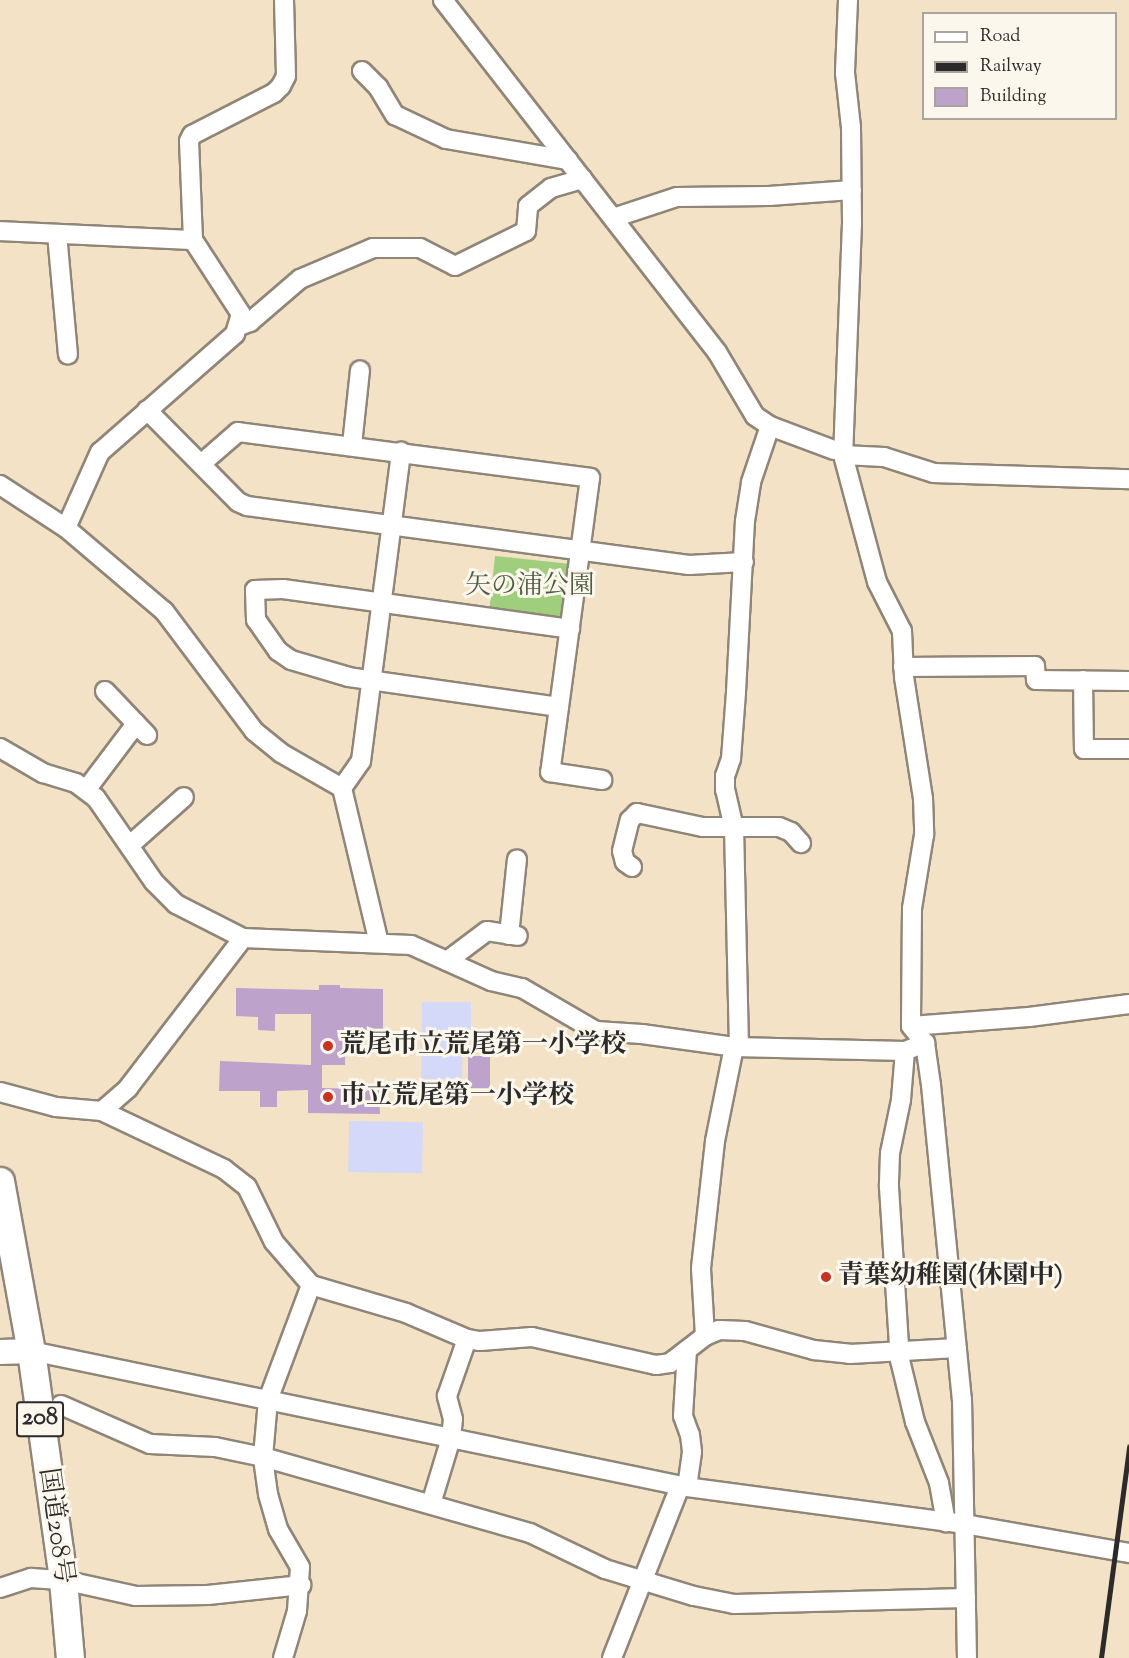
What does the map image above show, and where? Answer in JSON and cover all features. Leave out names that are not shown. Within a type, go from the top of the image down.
[{"type":"highway","name":"国道208号","points":[[0,1181],[31,1351],[63,1580],[70,1658]]},
{"type":"main road","points":[[0,1352],[31,1351]]},
{"type":"street","points":[[66,528],[100,452],[235,334],[239,326],[241,314],[193,240],[189,141],[192,135],[274,93],[281,86],[286,76],[284,0]]},
{"type":"street","points":[[442,0],[717,352],[756,416],[770,426],[839,452],[884,457],[934,473],[1129,479]]},
{"type":"street","points":[[848,0],[845,73],[851,127],[852,190],[839,452],[874,573],[902,631],[903,667],[919,758],[924,825],[912,908],[911,1026],[926,1043],[957,1348],[965,1466],[955,1523]]},
{"type":"street","points":[[362,71],[378,87],[395,115],[446,139],[568,160]]},
{"type":"street","points":[[239,326],[250,322],[300,279],[373,248],[420,248],[455,266],[525,231],[528,206],[551,188],[583,179]]},
{"type":"street","points":[[614,218],[677,197],[769,196],[852,190]]},
{"type":"street","points":[[0,231],[193,240]]},
{"type":"street","points":[[57,234],[68,354]]},
{"type":"street","points":[[352,446],[360,370]]},
{"type":"street","points":[[147,410],[238,502],[247,506],[688,565],[744,562]]},
{"type":"street","points":[[705,1336],[701,1268],[715,1141],[737,1047],[734,828],[725,790],[725,776],[731,759],[745,522],[751,482],[770,426]]},
{"type":"street","points":[[201,464],[238,432],[590,478],[550,772],[602,780]]},
{"type":"street","points":[[342,788],[361,761],[401,452]]},
{"type":"street","points":[[0,485],[66,528],[164,611],[254,730],[281,753],[342,788],[379,943]]},
{"type":"street","points":[[559,707],[349,677],[291,660],[278,651],[256,620],[255,590],[283,589],[570,629]]},
{"type":"street","points":[[903,667],[1035,666],[1036,680],[1129,681]]},
{"type":"street","points":[[1083,680],[1084,749],[1129,749]]},
{"type":"street","points":[[86,790],[142,730],[105,691]]},
{"type":"street","points":[[0,748],[43,773],[76,783],[86,790],[96,798],[130,844],[154,882],[176,904],[243,938],[411,945],[491,981],[522,988],[596,1031],[642,1034],[737,1047],[904,1051],[926,1043]]},
{"type":"street","points":[[130,844],[184,797]]},
{"type":"street","points":[[632,867],[625,862],[622,851],[630,820],[637,813],[704,827],[779,827],[791,832],[801,843]]},
{"type":"street","points":[[447,961],[487,931],[514,936],[517,859]]},
{"type":"street","points":[[102,1111],[128,1088],[243,938]]},
{"type":"street","points":[[911,1026],[1029,1017],[1129,1004]]},
{"type":"street","points":[[904,1051],[901,1100],[890,1153],[889,1187],[899,1352],[912,1411],[955,1523],[966,1598],[967,1658]]},
{"type":"street","points":[[0,1092],[56,1107],[102,1111],[224,1169],[247,1187],[274,1242],[312,1285],[406,1313],[467,1339],[480,1341],[532,1337],[656,1365],[670,1362],[705,1336],[719,1330],[745,1331],[814,1350],[850,1354],[957,1348]]},
{"type":"street","points":[[283,1658],[297,1611],[301,1585],[300,1567],[278,1529],[268,1494],[263,1457],[268,1400],[312,1285]]},
{"type":"street","points":[[431,1504],[451,1438],[453,1419],[447,1396],[467,1339]]},
{"type":"street","points":[[612,1658],[683,1487],[692,1452],[690,1435],[683,1416],[687,1350]]},
{"type":"street","points":[[31,1351],[683,1487],[955,1523],[1129,1553]]},
{"type":"street","points":[[61,1405],[150,1444],[215,1447],[263,1457],[530,1533],[605,1569],[734,1604],[966,1598]]},
{"type":"street","points":[[0,1588],[31,1578],[63,1580],[135,1596],[208,1595],[301,1585]]},
{"type":"shaded area","points":[[422,1002],[471,1002],[471,1038],[463,1039],[462,1079],[421,1079]]},
{"type":"shaded area","points":[[349,1121],[423,1122],[422,1173],[348,1172]]},
{"type":"green space","name":"矢の浦公園","points":[[495,556],[571,564],[565,618],[489,610]]},
{"type":"building","name":"荒尾市立荒尾第一小学校","points":[[319,985],[383,989],[383,1032],[345,1032],[345,1065],[322,1065],[322,1088],[379,1089],[380,1114],[308,1113],[308,1090],[277,1091],[277,1107],[260,1107],[260,1091],[219,1091],[220,1061],[311,1065],[311,1014],[275,1014],[275,1031],[258,1030],[258,1017],[236,1016],[236,988],[319,990]]},
{"type":"building","points":[[468,1056],[490,1056],[490,1088],[468,1088]]},
{"type":"railway","points":[[1101,1658],[1129,1447]]},
{"type":"place","name":"荒尾市立荒尾第一小学校","points":[[328,1046]]},
{"type":"place","name":"市立荒尾第一小学校","points":[[328,1097]]},
{"type":"place","name":"青葉幼稚園(休園中)","points":[[826,1277]]}]
